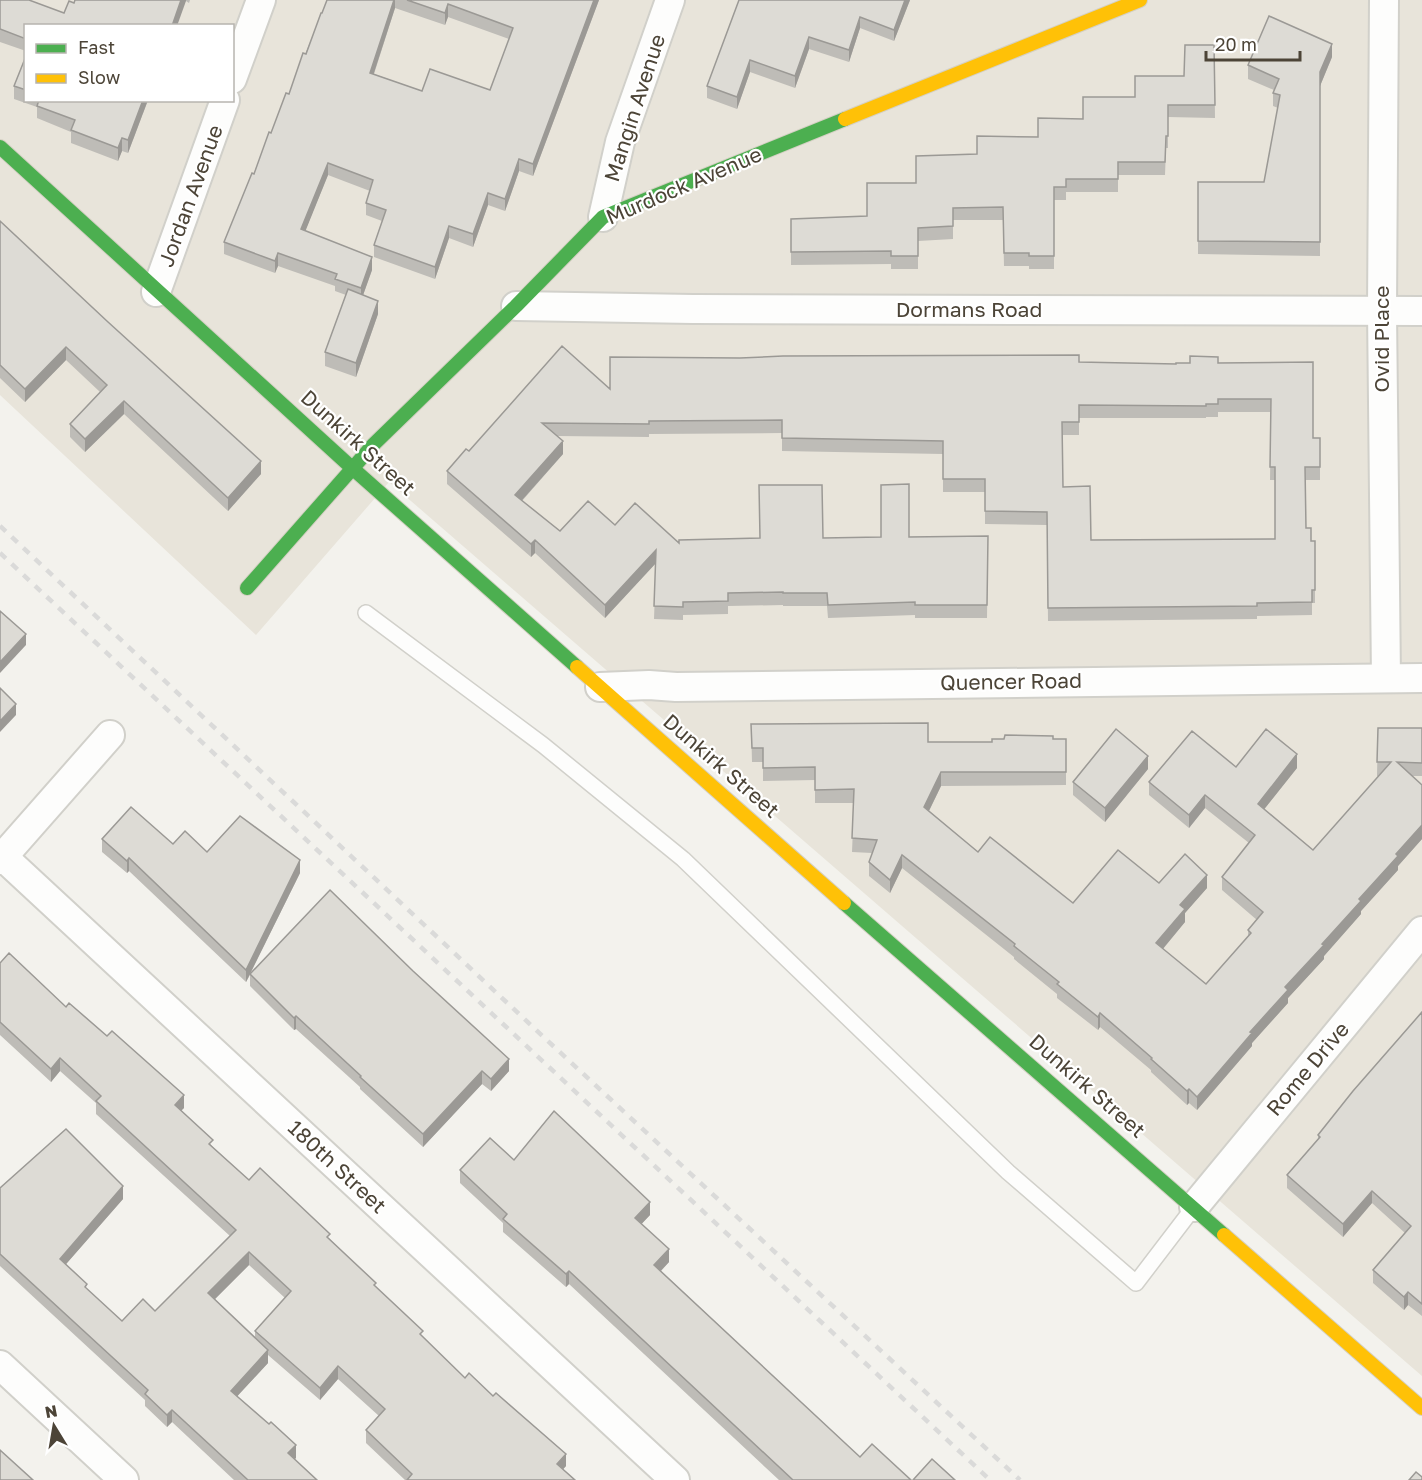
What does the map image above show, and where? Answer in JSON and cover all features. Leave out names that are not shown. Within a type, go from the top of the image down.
[{"type":"main road","name":"Murdock Avenue","points":[[247,588],[374,444],[516,306],[603,217],[1080,12],[1140,0]]},
{"type":"main road","name":"Dunkirk Street","points":[[0,147],[156,292],[600,687],[1422,1408]]},
{"type":"street","points":[[234,74],[261,0]]},
{"type":"street","name":"Mangin Avenue","points":[[603,217],[620,142],[670,0]]},
{"type":"street","name":"Ovid Place","points":[[1384,0],[1382,311],[1386,678]]},
{"type":"street","name":"Jordan Avenue","points":[[156,292],[224,102]]},
{"type":"street","name":"Dormans Road","points":[[516,306],[705,309],[1422,311]]},
{"type":"street","name":"Quencer Road","points":[[600,687],[1422,678]]},
{"type":"street","points":[[1,857],[110,735]]},
{"type":"street","name":"180th Street","points":[[1,857],[675,1480]]},
{"type":"street","name":"Rome Drive","points":[[1194,1207],[1422,931]]},
{"type":"street","points":[[0,1365],[124,1480]]},
{"type":"lane","points":[[366,613],[543,745],[684,859],[1008,1172],[1136,1283],[1194,1207]]},
{"type":"shaded area","points":[[0,0],[1422,0],[1422,1376],[389,482],[256,635],[0,395]]},
{"type":"building","points":[[0,0],[29,0],[64,13],[69,1],[74,3],[75,0],[181,0],[173,24],[24,24],[24,38],[0,29]]},
{"type":"building","points":[[327,0],[394,0],[370,73],[422,91],[430,69],[490,90],[513,28],[448,4],[445,13],[407,0],[594,0],[533,164],[519,159],[505,199],[488,193],[473,234],[449,226],[435,267],[374,245],[386,210],[366,203],[373,180],[328,163],[301,229],[372,257],[361,288],[335,279],[337,274],[278,253],[275,261],[224,242],[286,93],[289,94],[303,53],[306,54]]},
{"type":"building","points":[[739,0],[905,0],[894,30],[860,17],[849,50],[809,37],[795,76],[750,60],[737,97],[707,86]]},
{"type":"building","points":[[1269,16],[1332,44],[1320,72],[1320,242],[1198,241],[1198,182],[1264,182],[1280,95],[1273,93],[1279,79],[1248,65]]},
{"type":"building","points":[[1185,45],[1214,45],[1215,105],[1168,105],[1165,162],[1118,162],[1118,179],[1066,179],[1066,187],[1054,187],[1054,256],[1004,253],[1003,207],[953,208],[953,226],[918,228],[918,256],[891,256],[891,251],[791,252],[791,219],[867,216],[867,183],[916,183],[916,156],[977,154],[977,136],[1038,137],[1038,118],[1083,119],[1083,97],[1135,97],[1135,76],[1184,76]]},
{"type":"building","points":[[24,61],[24,89],[14,86]]},
{"type":"building","points":[[38,102],[142,102],[128,140],[122,138],[118,148],[71,130],[75,120],[37,106]]},
{"type":"building","points":[[0,221],[261,461],[228,498],[124,401],[85,439],[70,424],[107,385],[66,347],[25,389],[0,365]]},
{"type":"building","points":[[348,289],[378,301],[356,363],[325,352]]},
{"type":"building","points":[[562,346],[610,389],[610,357],[1079,355],[1079,362],[1176,364],[1190,363],[1190,356],[1218,357],[1218,363],[1313,362],[1313,438],[1320,438],[1320,467],[1305,467],[1306,528],[1311,528],[1311,541],[1315,541],[1315,590],[1312,590],[1312,602],[1257,603],[1257,606],[1048,608],[1047,512],[985,511],[985,479],[943,479],[943,441],[782,438],[782,420],[649,421],[649,424],[542,423],[563,441],[515,495],[560,531],[588,501],[615,525],[635,503],[679,543],[679,540],[760,538],[759,485],[822,485],[823,538],[881,537],[881,485],[909,484],[909,537],[988,536],[987,605],[915,605],[915,602],[828,605],[827,593],[783,592],[728,593],[728,601],[683,602],[683,607],[654,606],[656,550],[605,605],[535,540],[531,544],[447,471],[466,449],[469,451]],"holes":[[[1218,399],[1271,399],[1270,467],[1275,467],[1275,539],[1091,540],[1090,486],[1063,487],[1062,422],[1079,422],[1079,405],[1206,406],[1206,404],[1218,404]]]},
{"type":"building","points":[[0,611],[26,634],[0,662]]},
{"type":"building","points":[[0,688],[16,704],[0,721]]},
{"type":"building","points":[[928,723],[928,742],[992,742],[992,739],[1004,739],[1005,735],[1053,736],[1053,739],[1066,739],[1066,772],[941,772],[924,807],[978,852],[990,837],[1073,903],[1118,850],[1159,883],[1185,854],[1207,875],[1180,905],[1185,909],[1156,943],[1206,984],[1251,933],[1248,930],[1263,912],[1222,877],[1255,835],[1205,795],[1189,815],[1149,782],[1192,731],[1236,767],[1266,729],[1297,754],[1258,804],[1313,850],[1391,762],[1377,762],[1378,728],[1422,728],[1422,763],[1397,762],[1422,785],[1422,825],[1396,854],[1398,856],[1359,899],[1361,901],[1322,944],[1324,945],[1285,987],[1288,990],[1197,1097],[1189,1089],[1187,1091],[1100,1013],[1098,1017],[1057,984],[1059,982],[1014,946],[1015,944],[902,855],[890,880],[869,862],[877,840],[852,838],[854,789],[815,790],[815,767],[763,768],[763,748],[752,748],[751,724]]},
{"type":"building","points":[[1116,729],[1148,756],[1105,808],[1073,782]]},
{"type":"building","points":[[131,807],[173,844],[185,831],[207,852],[240,816],[300,860],[246,970],[129,858],[127,861],[102,839]]},
{"type":"building","points":[[330,890],[413,971],[509,1059],[491,1079],[482,1071],[423,1134],[296,1016],[294,1018],[250,974]]},
{"type":"building","points":[[9,953],[66,1007],[69,1003],[107,1036],[112,1031],[184,1095],[175,1105],[213,1140],[209,1144],[249,1180],[260,1168],[330,1234],[327,1237],[423,1331],[420,1334],[465,1378],[469,1373],[493,1396],[496,1393],[566,1454],[557,1464],[575,1480],[407,1480],[412,1474],[366,1430],[385,1409],[338,1366],[320,1388],[255,1331],[291,1291],[249,1252],[208,1293],[268,1350],[231,1391],[296,1445],[288,1453],[317,1480],[248,1480],[172,1410],[167,1415],[145,1394],[148,1390],[0,1254],[0,1188],[66,1129],[123,1186],[60,1259],[87,1284],[85,1287],[122,1321],[143,1299],[155,1311],[236,1230],[96,1101],[101,1096],[60,1058],[51,1069],[0,1022],[0,963]]},
{"type":"building","points":[[1422,1012],[1422,1304],[1408,1292],[1404,1297],[1373,1270],[1411,1226],[1372,1191],[1343,1224],[1287,1175],[1320,1137],[1318,1135],[1353,1091]]},
{"type":"building","points":[[554,1111],[650,1202],[635,1218],[669,1249],[654,1265],[860,1457],[872,1444],[911,1480],[793,1480],[569,1271],[566,1274],[503,1219],[507,1214],[460,1170],[490,1138],[514,1160]]},
{"type":"building","points":[[0,1450],[33,1480],[0,1480]]},
{"type":"building","points":[[932,1459],[955,1480],[913,1480]]},
{"type":"building","points":[[1416,1472],[1422,1480],[1409,1480]]},
{"type":"railway","points":[[0,526],[535,1029],[1020,1480]]},
{"type":"railway","points":[[0,553],[990,1480]]},
{"type":"traffic: fast","points":[[247,588],[374,444],[516,306],[603,217],[845,119]]},
{"type":"traffic: fast","points":[[0,147],[351,467],[577,667]]},
{"type":"traffic: fast","points":[[844,903],[1224,1235]]},
{"type":"traffic: slow","points":[[845,119],[1140,0]]},
{"type":"traffic: slow","points":[[577,667],[844,903]]},
{"type":"traffic: slow","points":[[1224,1235],[1422,1408]]}]
